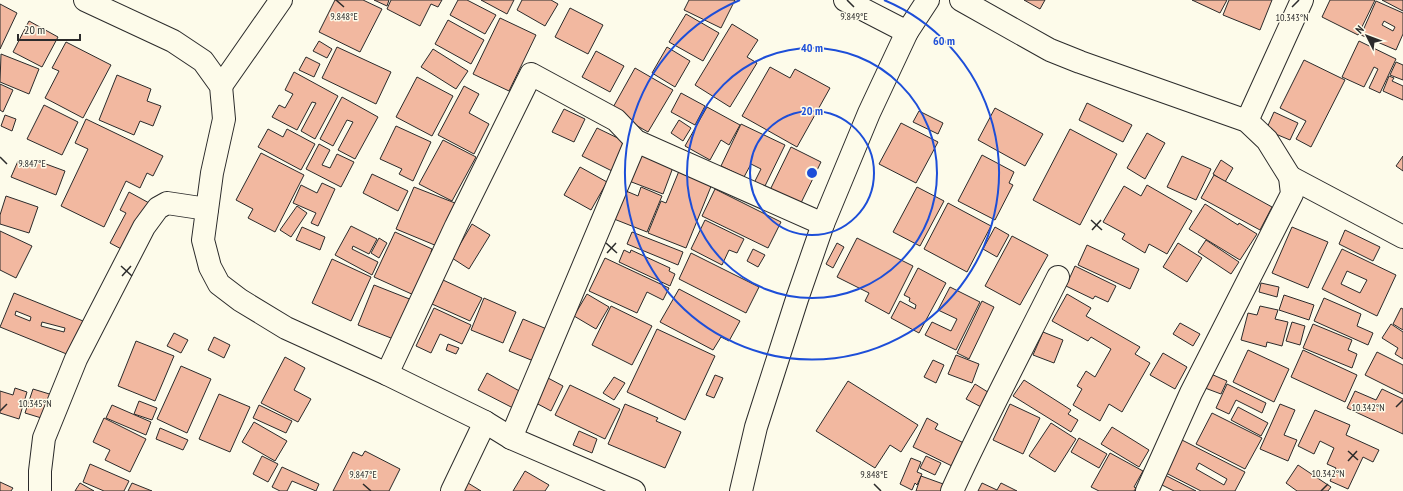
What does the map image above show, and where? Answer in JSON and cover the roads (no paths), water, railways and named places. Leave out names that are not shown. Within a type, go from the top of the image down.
[{"type":"street","points":[[85,0],[173,41],[203,61],[221,86],[224,119],[212,173],[202,240],[210,267],[219,284],[240,300],[286,328],[387,374],[485,422],[511,438],[634,491]]},
{"type":"street","points":[[221,86],[281,0]]},
{"type":"street","points":[[845,0],[907,32]]},
{"type":"street","points":[[741,491],[756,427],[823,224],[869,113],[907,32],[928,0]]},
{"type":"street","points":[[961,0],[1050,50],[1080,62],[1247,120],[1267,140],[1290,177],[1292,194],[1191,393],[1147,491]]},
{"type":"street","points":[[1247,120],[1302,0]]},
{"type":"street","points":[[387,374],[456,226],[531,74],[616,120],[636,140],[823,224]]},
{"type":"street","points":[[511,438],[636,140]]},
{"type":"street","points":[[1290,177],[1403,237]]},
{"type":"street","points":[[40,491],[40,471],[44,438],[76,359],[144,227],[158,208],[167,203],[207,210]]},
{"type":"street","points":[[952,491],[982,427],[995,404],[1058,277]]},
{"type":"street","points":[[452,491],[485,422]]}]
